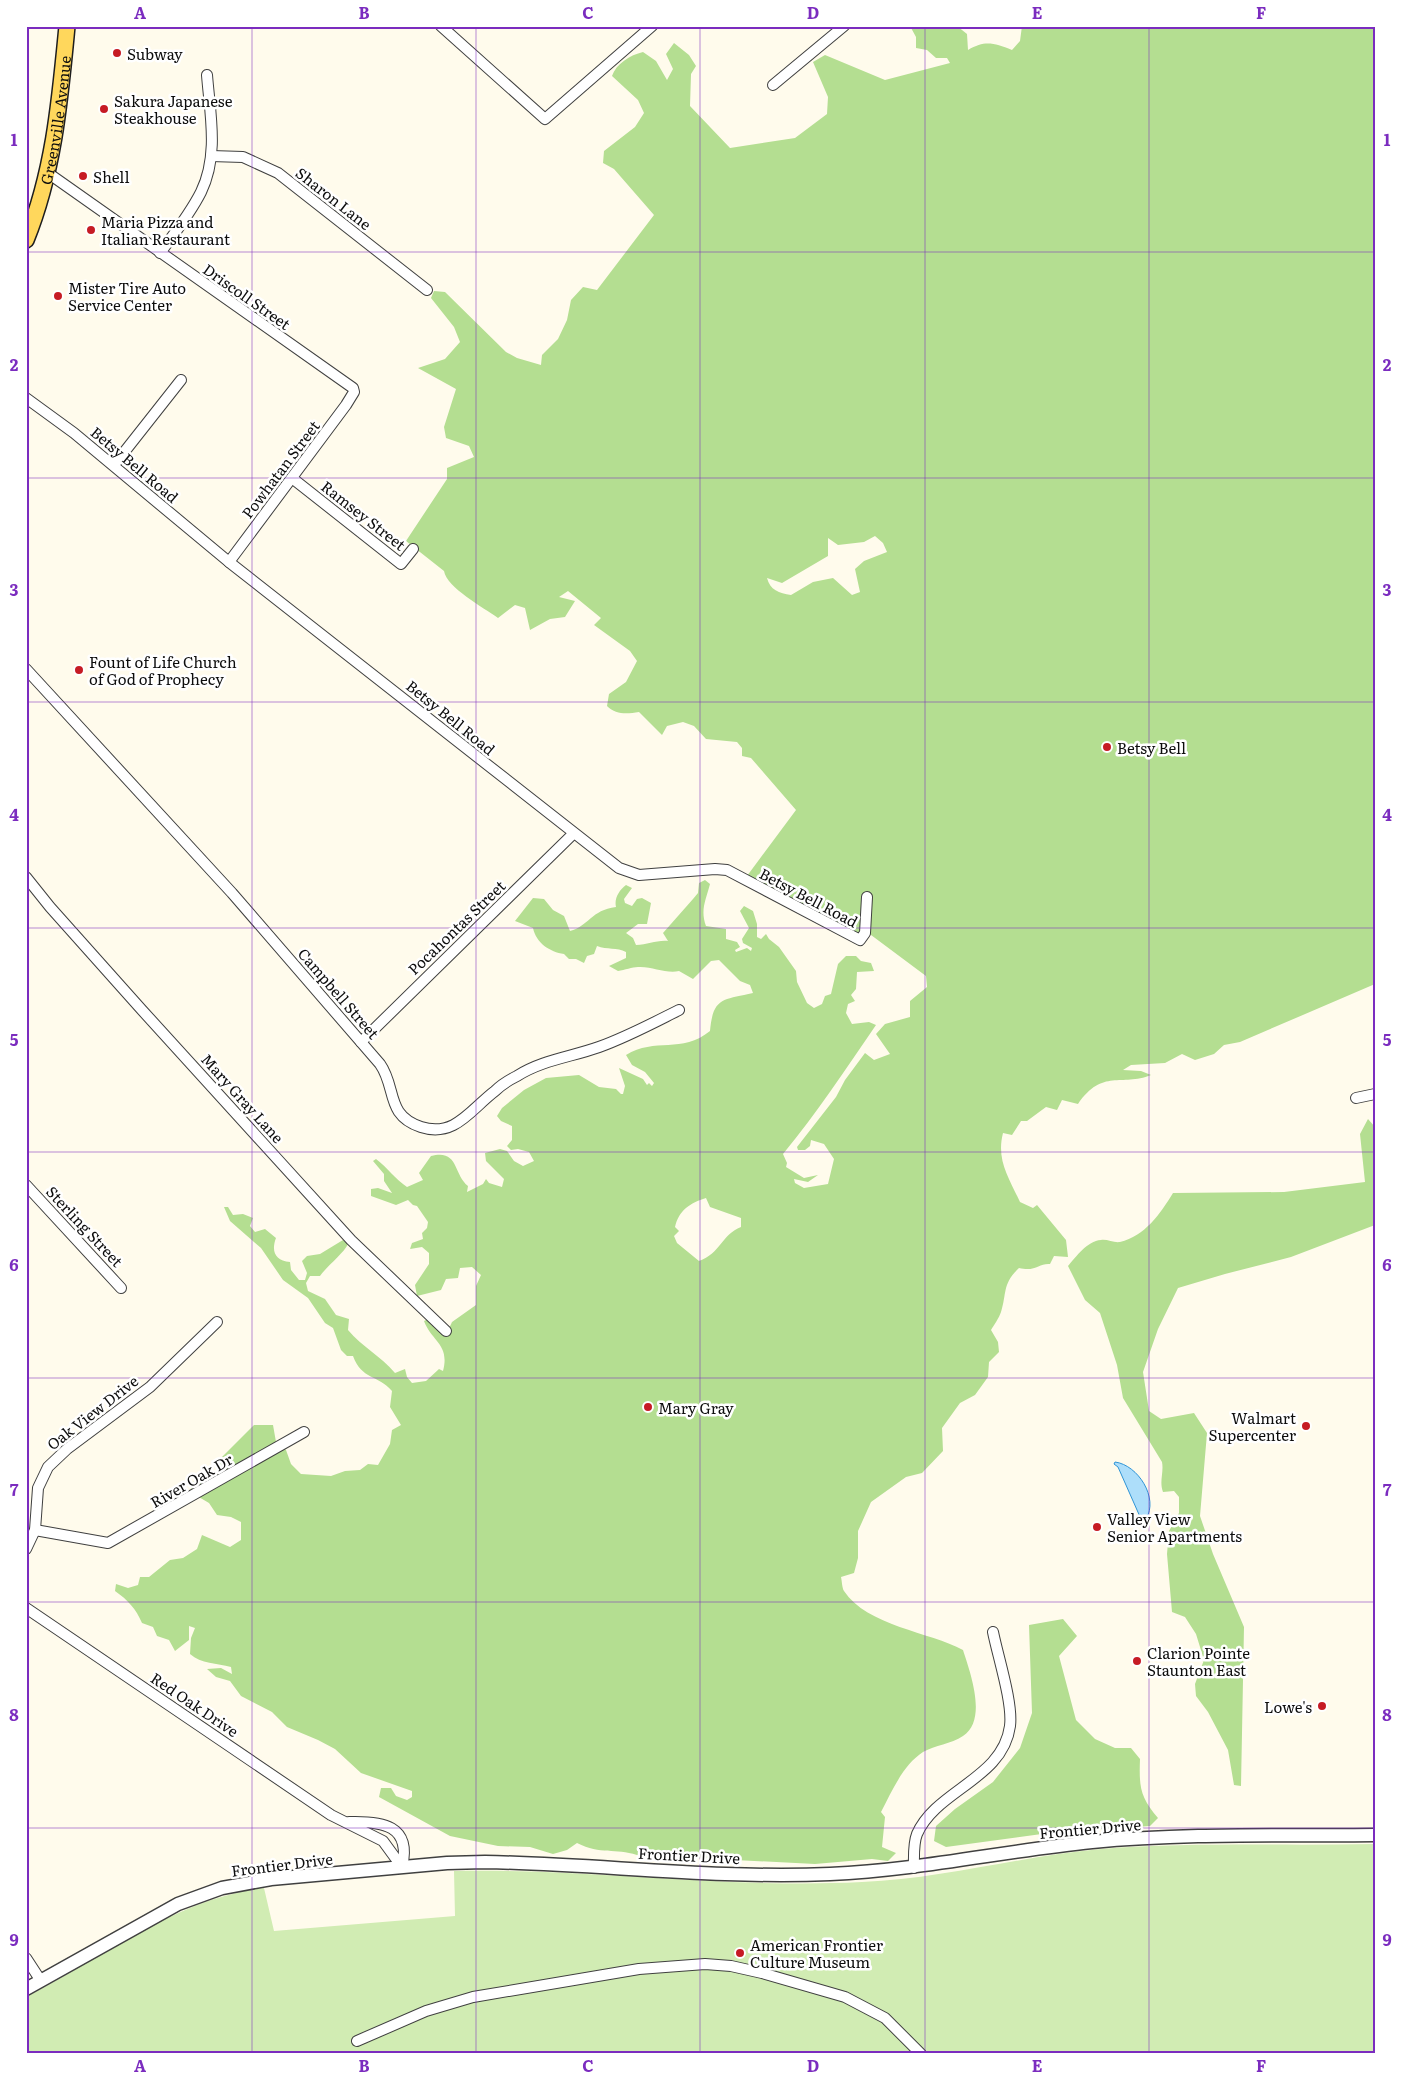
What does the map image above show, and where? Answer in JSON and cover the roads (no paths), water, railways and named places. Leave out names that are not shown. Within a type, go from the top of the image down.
[{"type":"main road","name":"Greenville Avenue","points":[[26,240],[48,173],[58,119],[67,26]]},
{"type":"street","points":[[441,26],[545,119],[652,26]]},
{"type":"street","points":[[773,85],[844,26]]},
{"type":"street","points":[[160,253],[198,197],[207,178],[211,156],[207,75]]},
{"type":"street","name":"Sharon Lane","points":[[211,156],[243,157],[278,173],[427,290]]},
{"type":"street","name":"Driscoll Street","points":[[48,173],[347,383],[354,392]]},
{"type":"street","points":[[114,465],[181,380]]},
{"type":"street","name":"Powhatan Street","points":[[229,562],[354,392]]},
{"type":"street","name":"Betsy Bell Road","points":[[26,398],[114,465],[229,562],[426,715],[573,834],[619,868],[639,875],[715,869],[727,870],[856,939],[861,939],[865,933],[867,897]]},
{"type":"street","name":"Ramsey Street","points":[[292,478],[401,564],[413,549]]},
{"type":"street","name":"Campbell Street","points":[[26,669],[232,893],[384,1069],[391,1099],[401,1116],[421,1127],[439,1130],[453,1127],[461,1122],[494,1091],[526,1071],[550,1061],[598,1047],[679,1010]]},
{"type":"street","name":"Pocahontas Street","points":[[360,1042],[573,834]]},
{"type":"street","name":"Mary Gray Lane","points":[[26,877],[50,908],[141,1010],[351,1240],[446,1332]]},
{"type":"street","points":[[1356,1098],[1375,1094]]},
{"type":"street","name":"Sterling Street","points":[[26,1185],[121,1288]]},
{"type":"street","name":"Oak View Drive","points":[[26,1549],[35,1530],[38,1488],[48,1467],[67,1449],[150,1387],[217,1322]]},
{"type":"street","name":"River Oak Dr","points":[[35,1530],[108,1543],[130,1533],[304,1432]]},
{"type":"street","name":"Red Oak Drive","points":[[26,1608],[331,1814],[349,1822],[386,1844],[402,1867]]},
{"type":"street","points":[[914,1868],[918,1833],[939,1806],[987,1768],[1000,1754],[1006,1739],[1010,1726],[1010,1709],[993,1632]]},
{"type":"street","name":"Red Oak Drive","points":[[349,1822],[374,1821],[396,1831],[401,1838],[406,1852],[402,1867]]},
{"type":"street","name":"Frontier Drive","points":[[26,1989],[133,1927],[178,1904],[205,1894],[262,1880],[447,1863],[527,1863],[760,1875],[845,1873],[914,1868],[1102,1841],[1375,1835]]},
{"type":"street","points":[[26,1958],[41,1981]]},
{"type":"street","points":[[357,2041],[426,2011],[474,1997],[639,1969],[705,1964],[731,1966],[762,1972],[845,1997],[885,2018],[921,2054]]},
{"type":"water","points":[[1115,1462],[1131,1469],[1144,1484],[1150,1502],[1146,1519],[1141,1519],[1118,1467],[1114,1464]]},
{"type":"place","name":"Subway","points":[[117,53]]},
{"type":"place","name":"Sakura Japanese Steakhouse","points":[[104,109]]},
{"type":"place","name":"Shell","points":[[83,176]]},
{"type":"place","name":"Maria Pizza and Italian Restaurant","points":[[91,230]]},
{"type":"place","name":"Mister Tire Auto Service Center","points":[[58,296]]},
{"type":"place","name":"Fount of Life Church of God of Prophecy","points":[[79,670]]},
{"type":"place","name":"Betsy Bell","points":[[1107,747]]},
{"type":"place","name":"Mary Gray","points":[[648,1407]]},
{"type":"place","name":"Walmart Supercenter","points":[[1306,1426]]},
{"type":"place","name":"Valley View Senior Apartments","points":[[1097,1527]]},
{"type":"place","name":"Clarion Pointe Staunton East","points":[[1137,1661]]},
{"type":"place","name":"Lowe's","points":[[1322,1706]]},
{"type":"place","name":"American Frontier Culture Museum","points":[[740,1953]]}]
